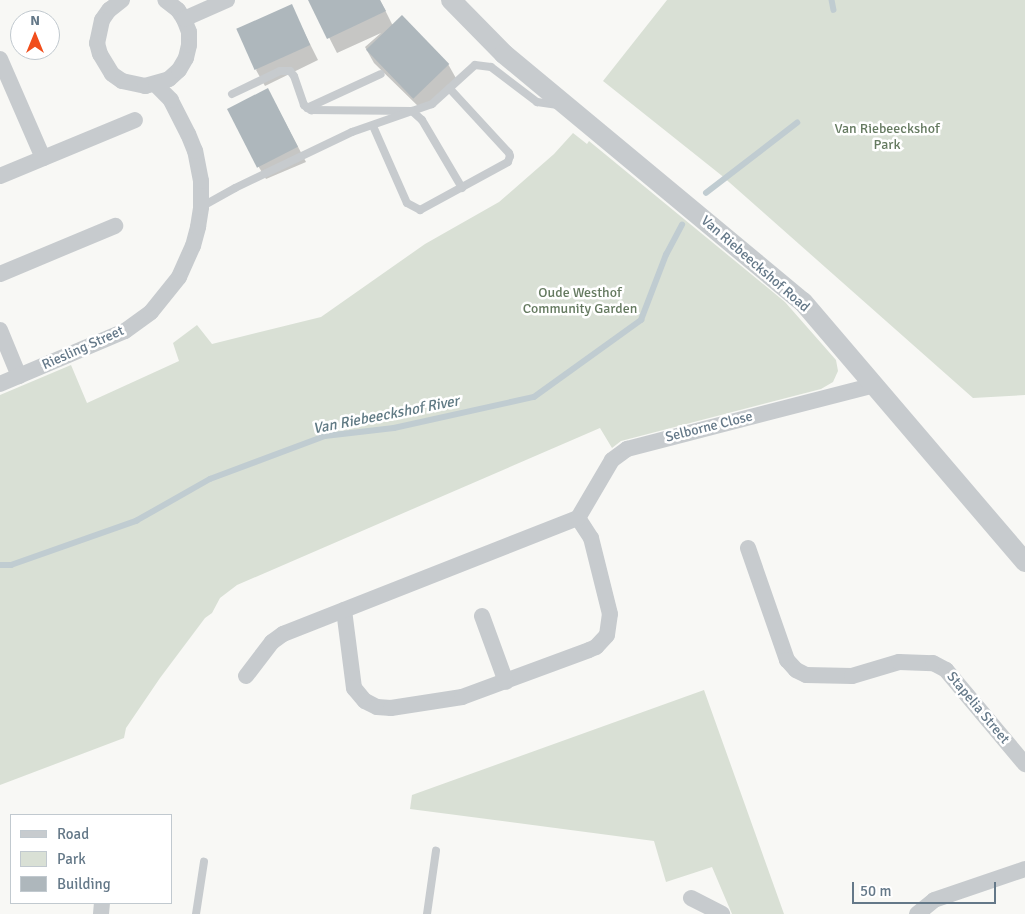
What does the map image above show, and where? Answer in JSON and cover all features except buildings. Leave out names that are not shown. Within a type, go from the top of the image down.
[{"type":"street","points":[[118,1],[109,10],[100,25],[97,43],[100,54],[112,74],[122,81],[145,86],[156,85],[169,79],[179,70],[186,58],[189,45],[189,32],[184,19],[178,10],[164,0]]},
{"type":"street","points":[[184,19],[227,0]]},
{"type":"street","name":"Van Riebeeckshof Road","points":[[451,0],[504,54],[803,302],[1025,562]]},
{"type":"street","points":[[0,58],[43,158]]},
{"type":"street","name":"Riesling Street","points":[[0,384],[110,338],[138,322],[151,312],[171,289],[185,264],[193,246],[201,207],[201,181],[195,151],[171,100],[156,85]]},
{"type":"street","points":[[0,176],[134,120]]},
{"type":"street","points":[[0,274],[115,226]]},
{"type":"street","points":[[0,330],[19,376]]},
{"type":"street","name":"Selborne Close","points":[[578,518],[612,460],[627,449],[874,385]]},
{"type":"street","points":[[246,676],[277,638],[344,610],[578,518],[591,538],[610,614],[607,635],[596,647],[462,697],[391,708],[371,705],[359,695],[352,680],[344,610]]},
{"type":"street","name":"Stapelia Street","points":[[748,548],[787,660],[796,670],[806,675],[852,676],[899,662],[933,663],[946,670],[1025,764]]},
{"type":"street","points":[[482,616],[506,682]]},
{"type":"street","points":[[917,914],[934,900],[1025,869]]},
{"type":"street","points":[[691,898],[722,914]]},
{"type":"lane","points":[[201,207],[235,188],[352,132],[432,104],[469,68],[475,65],[486,65],[537,102],[554,106],[565,105]]},
{"type":"lane","points":[[232,94],[280,71],[290,71],[307,108],[311,110],[412,111],[422,120],[462,188]]},
{"type":"lane","points":[[307,108],[381,74]]},
{"type":"lane","points":[[373,126],[407,204],[420,210],[508,162],[510,156],[449,88]]},
{"type":"lane","points":[[427,914],[436,851]]},
{"type":"lane","points":[[196,914],[204,862]]},
{"type":"green space","name":"Van Riebeeckshof Park","points":[[667,0],[1025,0],[1025,395],[973,398],[721,175],[603,81]]},
{"type":"green space","name":"Oude Westhof Community Garden","points":[[573,133],[587,144],[589,141],[785,302],[836,360],[838,371],[833,382],[821,389],[621,441],[612,448],[600,428],[237,585],[220,598],[212,613],[205,618],[160,678],[126,728],[124,738],[0,785],[0,395],[71,365],[87,403],[179,361],[173,343],[197,325],[212,344],[321,317],[425,244],[499,202],[554,154]]},
{"type":"green space","points":[[704,690],[784,914],[732,914],[712,867],[666,882],[654,841],[410,809],[412,795]]},
{"type":"waterway","points":[[832,0],[834,10]]},
{"type":"waterway","name":"Van Riebeeckshof River","points":[[706,193],[797,123]]},
{"type":"waterway","name":"Van Riebeeckshof River","points":[[0,565],[11,565],[136,521],[210,479],[325,436],[394,428],[534,397],[641,320],[666,255],[682,225]]}]
